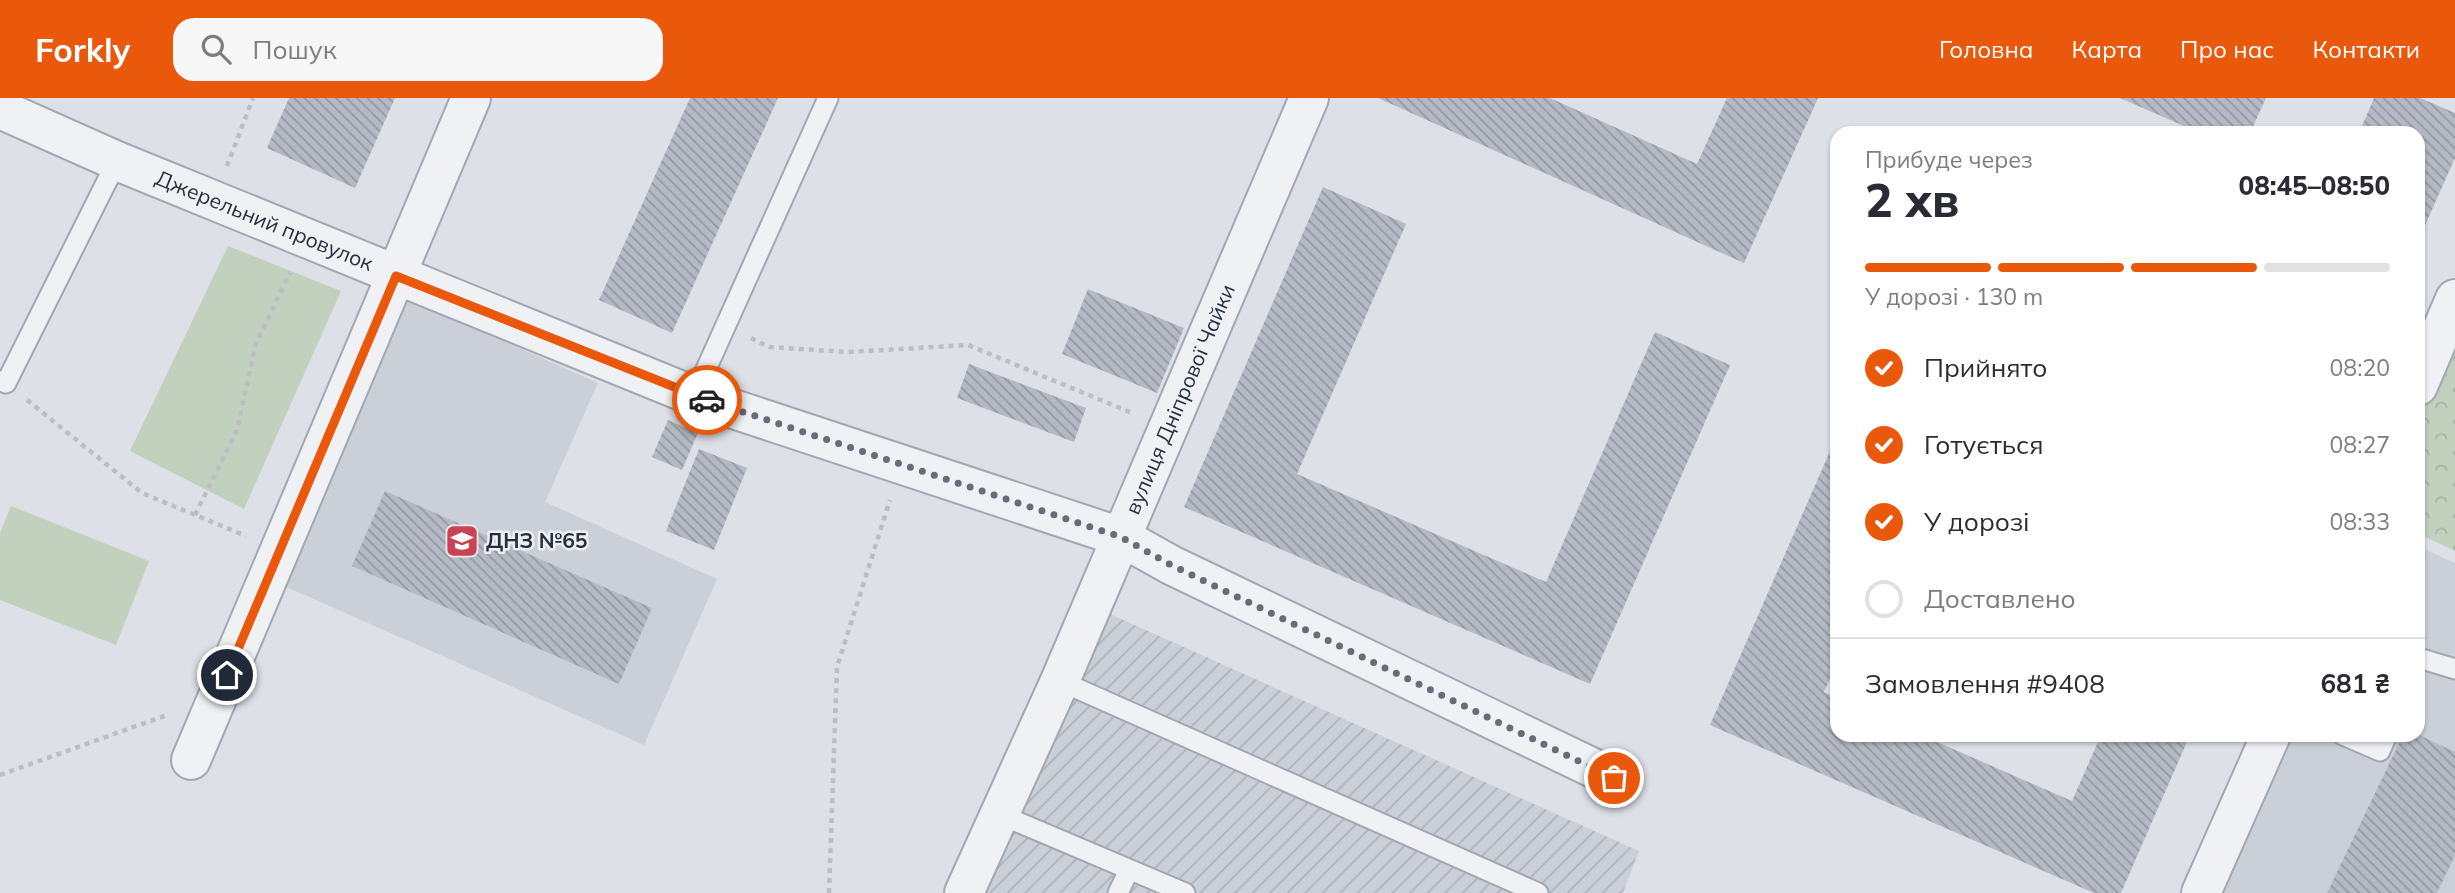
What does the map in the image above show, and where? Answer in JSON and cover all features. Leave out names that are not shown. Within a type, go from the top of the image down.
[{"type":"street","points":[[191,760],[471,98]]},
{"type":"street","name":"вулиця Дніпрової Чайки","points":[[964,893],[1060,681],[1309,98]]},
{"type":"street","name":"Джерельний провулок","points":[[0,109],[117,161],[694,396],[1121,537],[1171,565],[1614,778]]},
{"type":"street","points":[[2425,370],[2455,299]]},
{"type":"street","points":[[2201,893],[2268,742]]},
{"type":"lane","points":[[694,396],[828,98]]},
{"type":"lane","points":[[3,382],[117,161]]},
{"type":"lane","points":[[2425,662],[2455,669]]},
{"type":"lane","points":[[1060,681],[1538,893]]},
{"type":"lane","points":[[2359,742],[2380,751],[2384,742]]},
{"type":"lane","points":[[999,814],[1185,893]]},
{"type":"lane","points":[[1118,893],[1129,870]]},
{"type":"path","points":[[215,200],[253,98]]},
{"type":"path","points":[[195,515],[237,430],[256,343],[307,238]]},
{"type":"path","points":[[726,325],[769,347],[848,352],[968,345],[1168,429]]},
{"type":"path","points":[[3,382],[142,494],[279,550]]},
{"type":"path","points":[[829,893],[836,667],[901,464]]},
{"type":"path","points":[[0,775],[151,720],[216,700]]},
{"type":"shaded area","name":"ДНЗ №65","points":[[401,296],[598,383],[545,502],[717,579],[644,745],[275,582]]},
{"type":"shaded area","points":[[2425,550],[2455,563],[2455,893],[2217,893],[2285,742],[2425,742]]},
{"type":"shaded area","points":[[1101,610],[1639,851],[1623,893],[972,893]]},
{"type":"green space","points":[[228,246],[341,291],[244,509],[130,451]]},
{"type":"green space","points":[[2455,325],[2455,551],[2425,537],[2425,401]]},
{"type":"green space","points":[[11,506],[149,561],[116,645],[0,600],[0,533]]},
{"type":"building","points":[[289,98],[395,98],[355,188],[267,148]]},
{"type":"building","points":[[690,98],[778,98],[672,333],[599,300]]},
{"type":"building","points":[[1378,98],[1550,98],[1697,164],[1727,98],[1818,98],[1744,263]]},
{"type":"building","points":[[2120,98],[2266,98],[2253,126],[2184,126]]},
{"type":"building","points":[[2374,98],[2420,98],[2455,113],[2455,158],[2425,225],[2425,126],[2362,126]]},
{"type":"building","points":[[1323,187],[1406,224],[1297,474],[1546,582],[1655,332],[1730,365],[1590,684],[1184,507]]},
{"type":"building","points":[[1088,289],[1184,328],[1157,393],[1062,354]]},
{"type":"building","points":[[969,364],[1086,408],[1074,442],[957,398]]},
{"type":"building","points":[[668,420],[698,433],[682,470],[652,457]]},
{"type":"building","points":[[699,449],[747,468],[714,550],[666,531]]},
{"type":"building","points":[[1830,451],[1830,679],[1824,692],[1830,695],[1830,742],[1937,742],[2072,801],[2098,742],[2187,742],[2121,893],[2094,893],[1710,725]]},
{"type":"building","points":[[385,491],[652,608],[619,684],[352,566]]},
{"type":"building","points":[[2425,738],[2455,752],[2455,855],[2437,893],[2327,893],[2400,742],[2425,742]]},
{"type":"way so far","points":[[707,400],[1121,537],[1171,565],[1614,778]]},
{"type":"place","name":"ДНЗ №65","points":[[462,541]]},
{"type":"route","points":[[227,675],[396,276],[707,400]]}]
